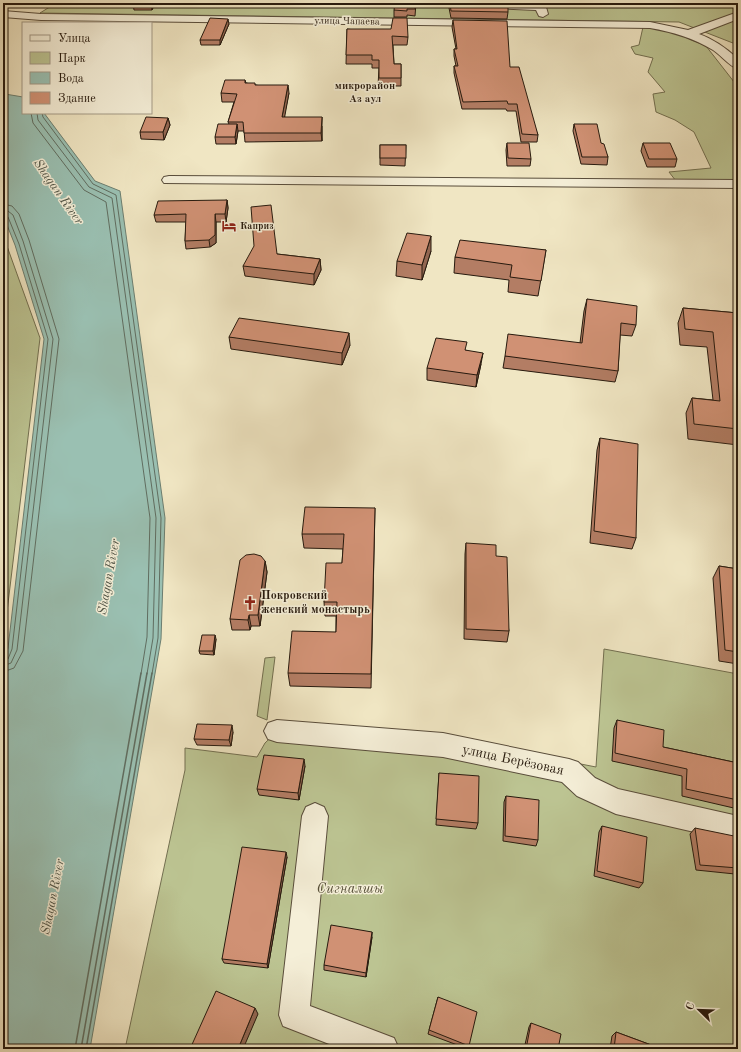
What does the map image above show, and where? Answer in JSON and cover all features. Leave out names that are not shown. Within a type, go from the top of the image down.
[{"type":"street","points":[[454,3],[538,7],[542,9],[543,14]]},
{"type":"street","name":"улица Чапаева","points":[[3,14],[42,17],[643,25],[666,27],[690,33],[711,43],[738,65]]},
{"type":"street","points":[[690,33],[738,15]]},
{"type":"street","points":[[168,180],[738,184]]},
{"type":"street","name":"улица Берёзовая","points":[[277,731],[443,745],[569,771],[586,787],[616,801],[738,829]]},
{"type":"street","points":[[314,816],[294,1015],[382,1049]]},
{"type":"green space","points":[[56,3],[738,3],[738,45],[679,22],[40,13]]},
{"type":"green space","points":[[643,27],[671,31],[706,46],[738,87],[738,184],[676,181],[669,172],[711,168],[694,132],[675,120],[656,112],[653,94],[665,92],[648,72],[653,58],[635,54],[631,47],[639,45]]},
{"type":"green space","points":[[3,235],[40,338],[3,645]]},
{"type":"green space","name":"Сигналшы","points":[[604,649],[738,674],[738,1049],[125,1049],[185,770],[185,748],[257,757],[265,743],[287,722],[443,737],[596,767]]},
{"type":"green space","points":[[275,657],[267,720],[257,716],[265,658]]},
{"type":"water","name":"Shagan River","points":[[3,86],[5,94],[22,97],[22,114],[45,114],[95,181],[120,191],[165,518],[161,639],[90,1049],[3,1049],[3,662],[8,648],[44,339],[15,245],[3,215]]},
{"type":"building","points":[[395,3],[416,3],[415,9],[407,9],[407,11],[394,10]]},
{"type":"building","points":[[450,3],[508,3],[508,12],[451,11]]},
{"type":"building","points":[[210,18],[228,19],[220,40],[200,40]]},
{"type":"building","points":[[393,18],[407,18],[408,37],[392,36],[394,64],[401,64],[401,78],[379,78],[379,60],[372,60],[372,55],[346,55],[347,29],[391,29]]},
{"type":"building","points":[[453,20],[507,21],[510,67],[519,67],[538,135],[522,134],[517,104],[508,104],[507,101],[463,102],[454,66],[458,66],[454,49],[457,49]]},
{"type":"building","points":[[225,80],[245,80],[245,83],[255,83],[255,85],[288,85],[282,117],[322,117],[321,133],[244,133],[243,122],[228,122],[237,94],[221,93]]},
{"type":"building","points":[[146,117],[168,118],[163,132],[140,132]]},
{"type":"building","points":[[218,124],[237,124],[235,137],[215,137]]},
{"type":"building","points":[[574,124],[597,124],[601,143],[604,144],[608,157],[582,157]]},
{"type":"building","points":[[507,143],[529,143],[531,159],[508,158]]},
{"type":"building","points":[[643,143],[670,143],[677,159],[649,159]]},
{"type":"building","points":[[380,145],[406,145],[406,158],[380,158]]},
{"type":"building","points":[[227,200],[225,214],[215,214],[215,235],[209,240],[185,241],[186,214],[154,215],[158,201]]},
{"type":"building","points":[[271,205],[277,254],[320,259],[314,274],[243,266],[254,246],[251,207]]},
{"type":"building","points":[[407,233],[431,236],[422,265],[397,261]]},
{"type":"building","points":[[460,240],[546,250],[541,281],[510,277],[512,265],[455,257]]},
{"type":"building","points":[[587,299],[637,306],[636,325],[621,323],[618,371],[505,356],[508,334],[582,343]]},
{"type":"building","points":[[683,308],[738,313],[738,429],[694,424],[692,398],[720,401],[713,332],[685,329]]},
{"type":"building","points":[[239,318],[349,333],[342,353],[229,337]]},
{"type":"building","points":[[436,338],[467,342],[465,350],[483,353],[477,375],[427,368]]},
{"type":"building","points":[[600,438],[638,444],[636,538],[594,531]]},
{"type":"building","points":[[305,507],[375,508],[371,674],[288,673],[292,631],[336,632],[337,602],[324,602],[326,563],[342,563],[344,534],[302,534]]},
{"type":"building","points":[[466,543],[496,545],[496,556],[507,557],[509,631],[466,629]]},
{"type":"building","name":"Покровский женский монастырь","points":[[254,554],[261,556],[265,561],[258,615],[249,615],[248,620],[230,619],[240,560],[246,555]]},
{"type":"building","points":[[719,566],[738,569],[738,652],[725,650]]},
{"type":"building","points":[[202,635],[215,635],[213,651],[199,651]]},
{"type":"building","points":[[617,720],[664,730],[663,747],[738,763],[738,800],[686,789],[687,769],[615,753]]},
{"type":"building","points":[[197,724],[232,725],[229,740],[194,739]]},
{"type":"building","points":[[264,755],[304,759],[298,793],[257,789]]},
{"type":"building","points":[[439,773],[479,776],[478,823],[436,819]]},
{"type":"building","points":[[506,796],[539,800],[538,840],[505,836]]},
{"type":"building","points":[[602,826],[647,837],[643,883],[597,871]]},
{"type":"building","points":[[695,828],[734,836],[738,856],[738,868],[700,865]]},
{"type":"building","points":[[242,847],[286,852],[267,964],[222,959]]},
{"type":"building","points":[[331,925],[372,932],[366,973],[324,965]]},
{"type":"building","points":[[216,991],[255,1008],[238,1049],[190,1049]]},
{"type":"building","points":[[438,997],[477,1012],[469,1046],[429,1030]]},
{"type":"building","points":[[531,1023],[561,1034],[558,1049],[526,1049]]},
{"type":"building","points":[[616,1032],[662,1049],[614,1049]]},
{"type":"place","name":"Каприз","points":[[229,226]]},
{"type":"place","name":"Покровский женский монастырь","points":[[250,603]]},
{"type":"district","name":"микрорайон Аз аул","points":[[365,92]]}]
